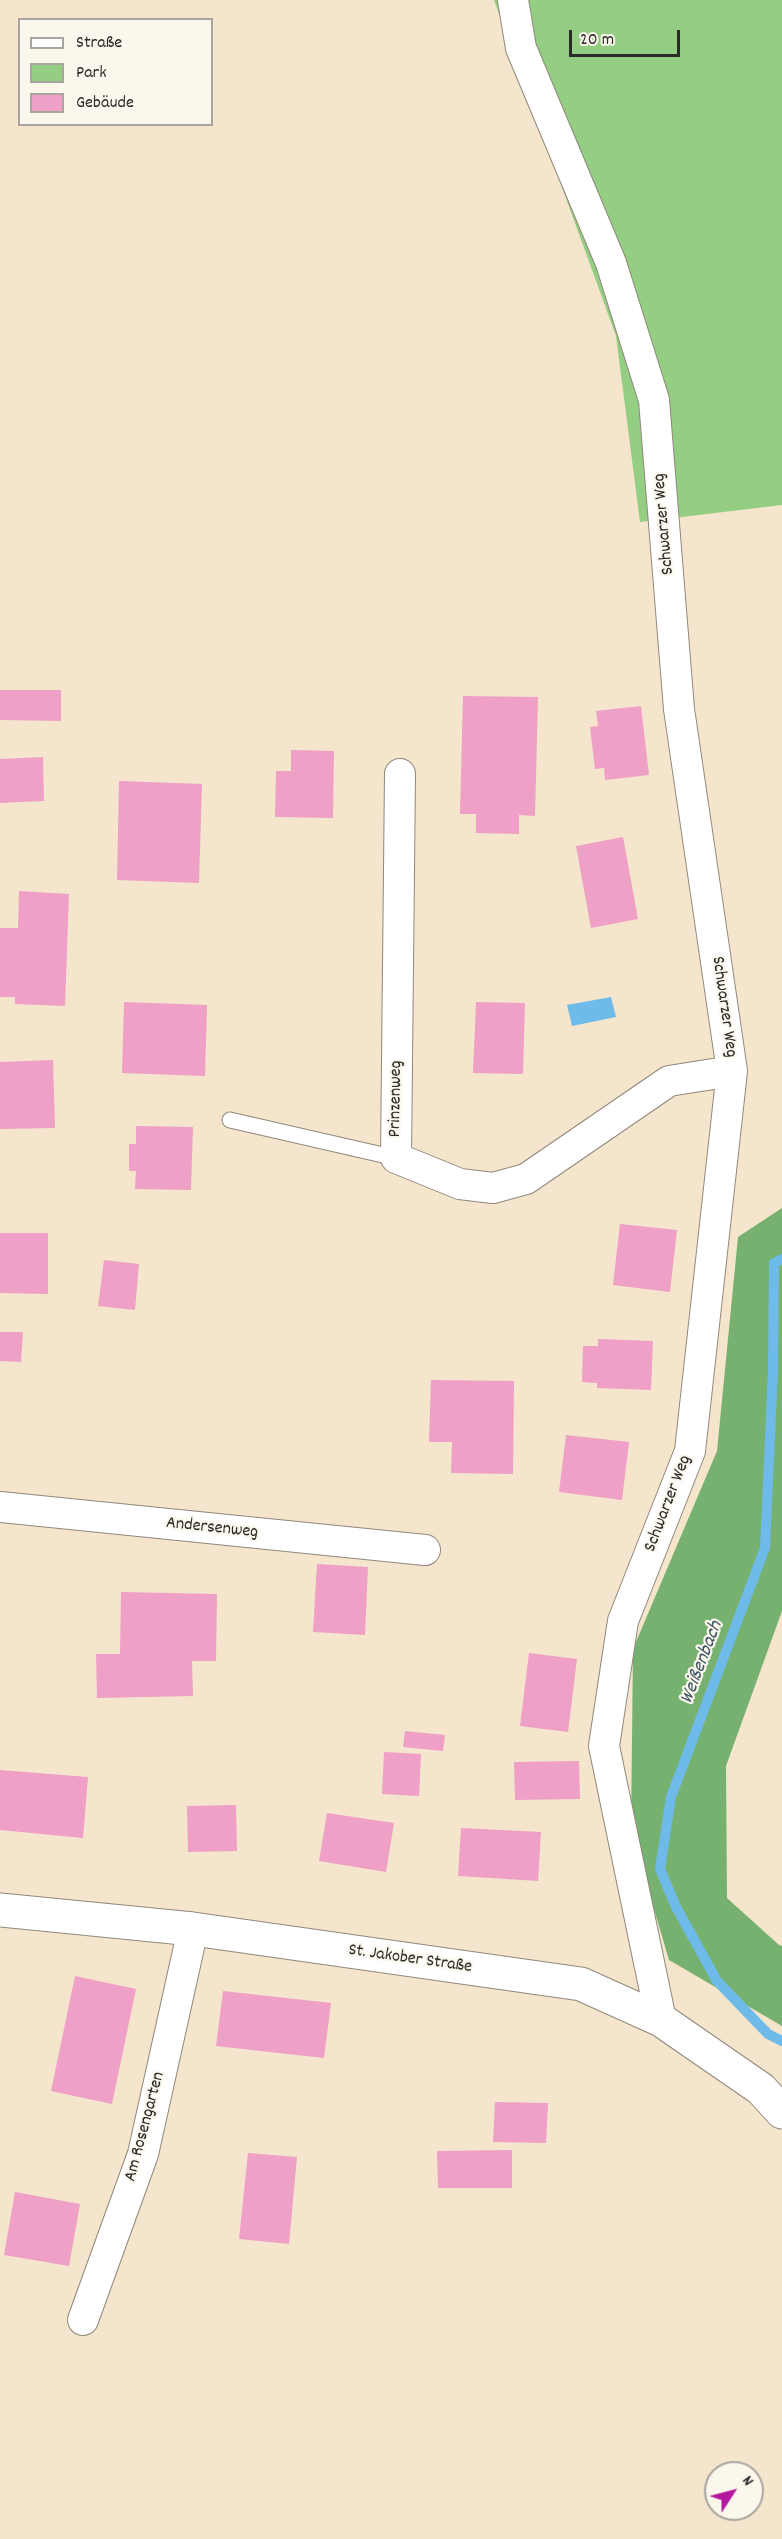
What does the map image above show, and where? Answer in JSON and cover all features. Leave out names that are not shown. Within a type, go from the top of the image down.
[{"type":"main road","name":"St. Jakober Straße","points":[[0,1910],[193,1929],[581,1984],[661,2020],[761,2089],[782,2112]]},
{"type":"street","name":"Schwarzer Weg","points":[[513,0],[521,48],[611,263],[654,400],[680,709],[732,1071],[690,1451],[623,1621],[604,1746],[661,2020]]},
{"type":"street","name":"Prinzenweg","points":[[400,774],[396,1158],[460,1184],[493,1188],[526,1179],[669,1081],[732,1071]]},
{"type":"street","name":"Andersenweg","points":[[0,1507],[425,1550]]},
{"type":"street","name":"Am Rosengarten","points":[[83,2320],[143,2154],[193,1929]]},
{"type":"lane","points":[[230,1120],[396,1158]]},
{"type":"green space","points":[[494,0],[782,0],[782,505],[640,522],[616,336]]},
{"type":"green space","points":[[782,1208],[782,1611],[726,1766],[727,1898],[782,1946],[782,2026],[669,1960],[631,1831],[633,1649],[717,1451],[738,1237]]},
{"type":"water","points":[[611,997],[616,1017],[572,1026],[567,1005]]},
{"type":"building","points":[[0,690],[61,690],[61,721],[0,720]]},
{"type":"building","points":[[463,696],[538,697],[535,816],[519,815],[519,834],[476,833],[476,814],[460,814]]},
{"type":"building","points":[[641,706],[649,775],[605,780],[604,768],[595,769],[590,727],[598,726],[596,711]]},
{"type":"building","points":[[291,750],[334,751],[333,818],[275,817],[276,771],[291,771]]},
{"type":"building","points":[[43,757],[44,801],[0,803],[0,759]]},
{"type":"building","points":[[119,781],[202,784],[199,883],[117,880]]},
{"type":"building","points":[[623,837],[638,919],[591,928],[576,846]]},
{"type":"building","points":[[19,891],[69,894],[65,1006],[15,1004],[15,997],[0,997],[0,928],[18,928]]},
{"type":"building","points":[[124,1002],[207,1005],[205,1076],[122,1073]]},
{"type":"building","points":[[476,1002],[525,1003],[523,1074],[473,1073]]},
{"type":"building","points":[[53,1060],[55,1128],[0,1129],[0,1062]]},
{"type":"building","points":[[136,1126],[193,1127],[191,1190],[135,1189],[136,1171],[129,1171],[129,1144],[136,1144]]},
{"type":"building","points":[[620,1224],[677,1230],[670,1292],[613,1285]]},
{"type":"building","points":[[0,1233],[48,1233],[48,1294],[0,1293]]},
{"type":"building","points":[[104,1260],[139,1264],[135,1310],[98,1306]]},
{"type":"building","points":[[0,1332],[23,1332],[21,1362],[0,1361]]},
{"type":"building","points":[[598,1339],[653,1341],[651,1390],[597,1388],[597,1383],[582,1382],[583,1346],[598,1346]]},
{"type":"building","points":[[431,1380],[514,1381],[513,1474],[451,1473],[452,1442],[429,1442]]},
{"type":"building","points":[[566,1435],[629,1442],[622,1500],[559,1492]]},
{"type":"building","points":[[317,1564],[368,1567],[365,1635],[313,1632]]},
{"type":"building","points":[[121,1592],[217,1594],[216,1661],[192,1661],[193,1696],[97,1698],[96,1654],[120,1654]]},
{"type":"building","points":[[529,1653],[577,1659],[568,1732],[520,1726]]},
{"type":"building","points":[[405,1731],[445,1735],[443,1751],[403,1747]]},
{"type":"building","points":[[384,1752],[421,1754],[419,1796],[382,1794]]},
{"type":"building","points":[[579,1761],[580,1799],[515,1800],[514,1762]]},
{"type":"building","points":[[0,1770],[88,1777],[83,1838],[0,1830]]},
{"type":"building","points":[[236,1805],[237,1851],[188,1852],[187,1806]]},
{"type":"building","points":[[327,1813],[394,1823],[386,1872],[319,1861]]},
{"type":"building","points":[[461,1828],[541,1832],[538,1881],[458,1876]]},
{"type":"building","points":[[75,1976],[136,1989],[112,2104],[51,2091]]},
{"type":"building","points":[[223,1991],[331,2003],[324,2058],[216,2046]]},
{"type":"building","points":[[495,2102],[548,2103],[546,2143],[493,2142]]},
{"type":"building","points":[[512,2150],[512,2188],[438,2188],[437,2151]]},
{"type":"building","points":[[248,2153],[297,2157],[289,2244],[239,2239]]},
{"type":"building","points":[[15,2192],[80,2204],[69,2266],[4,2255]]},
{"type":"waterway","name":"Weißenbach","points":[[782,1259],[774,1263],[773,1370],[765,1548],[671,1797],[660,1869],[676,1907],[717,1981],[768,2034],[782,2041]]}]
